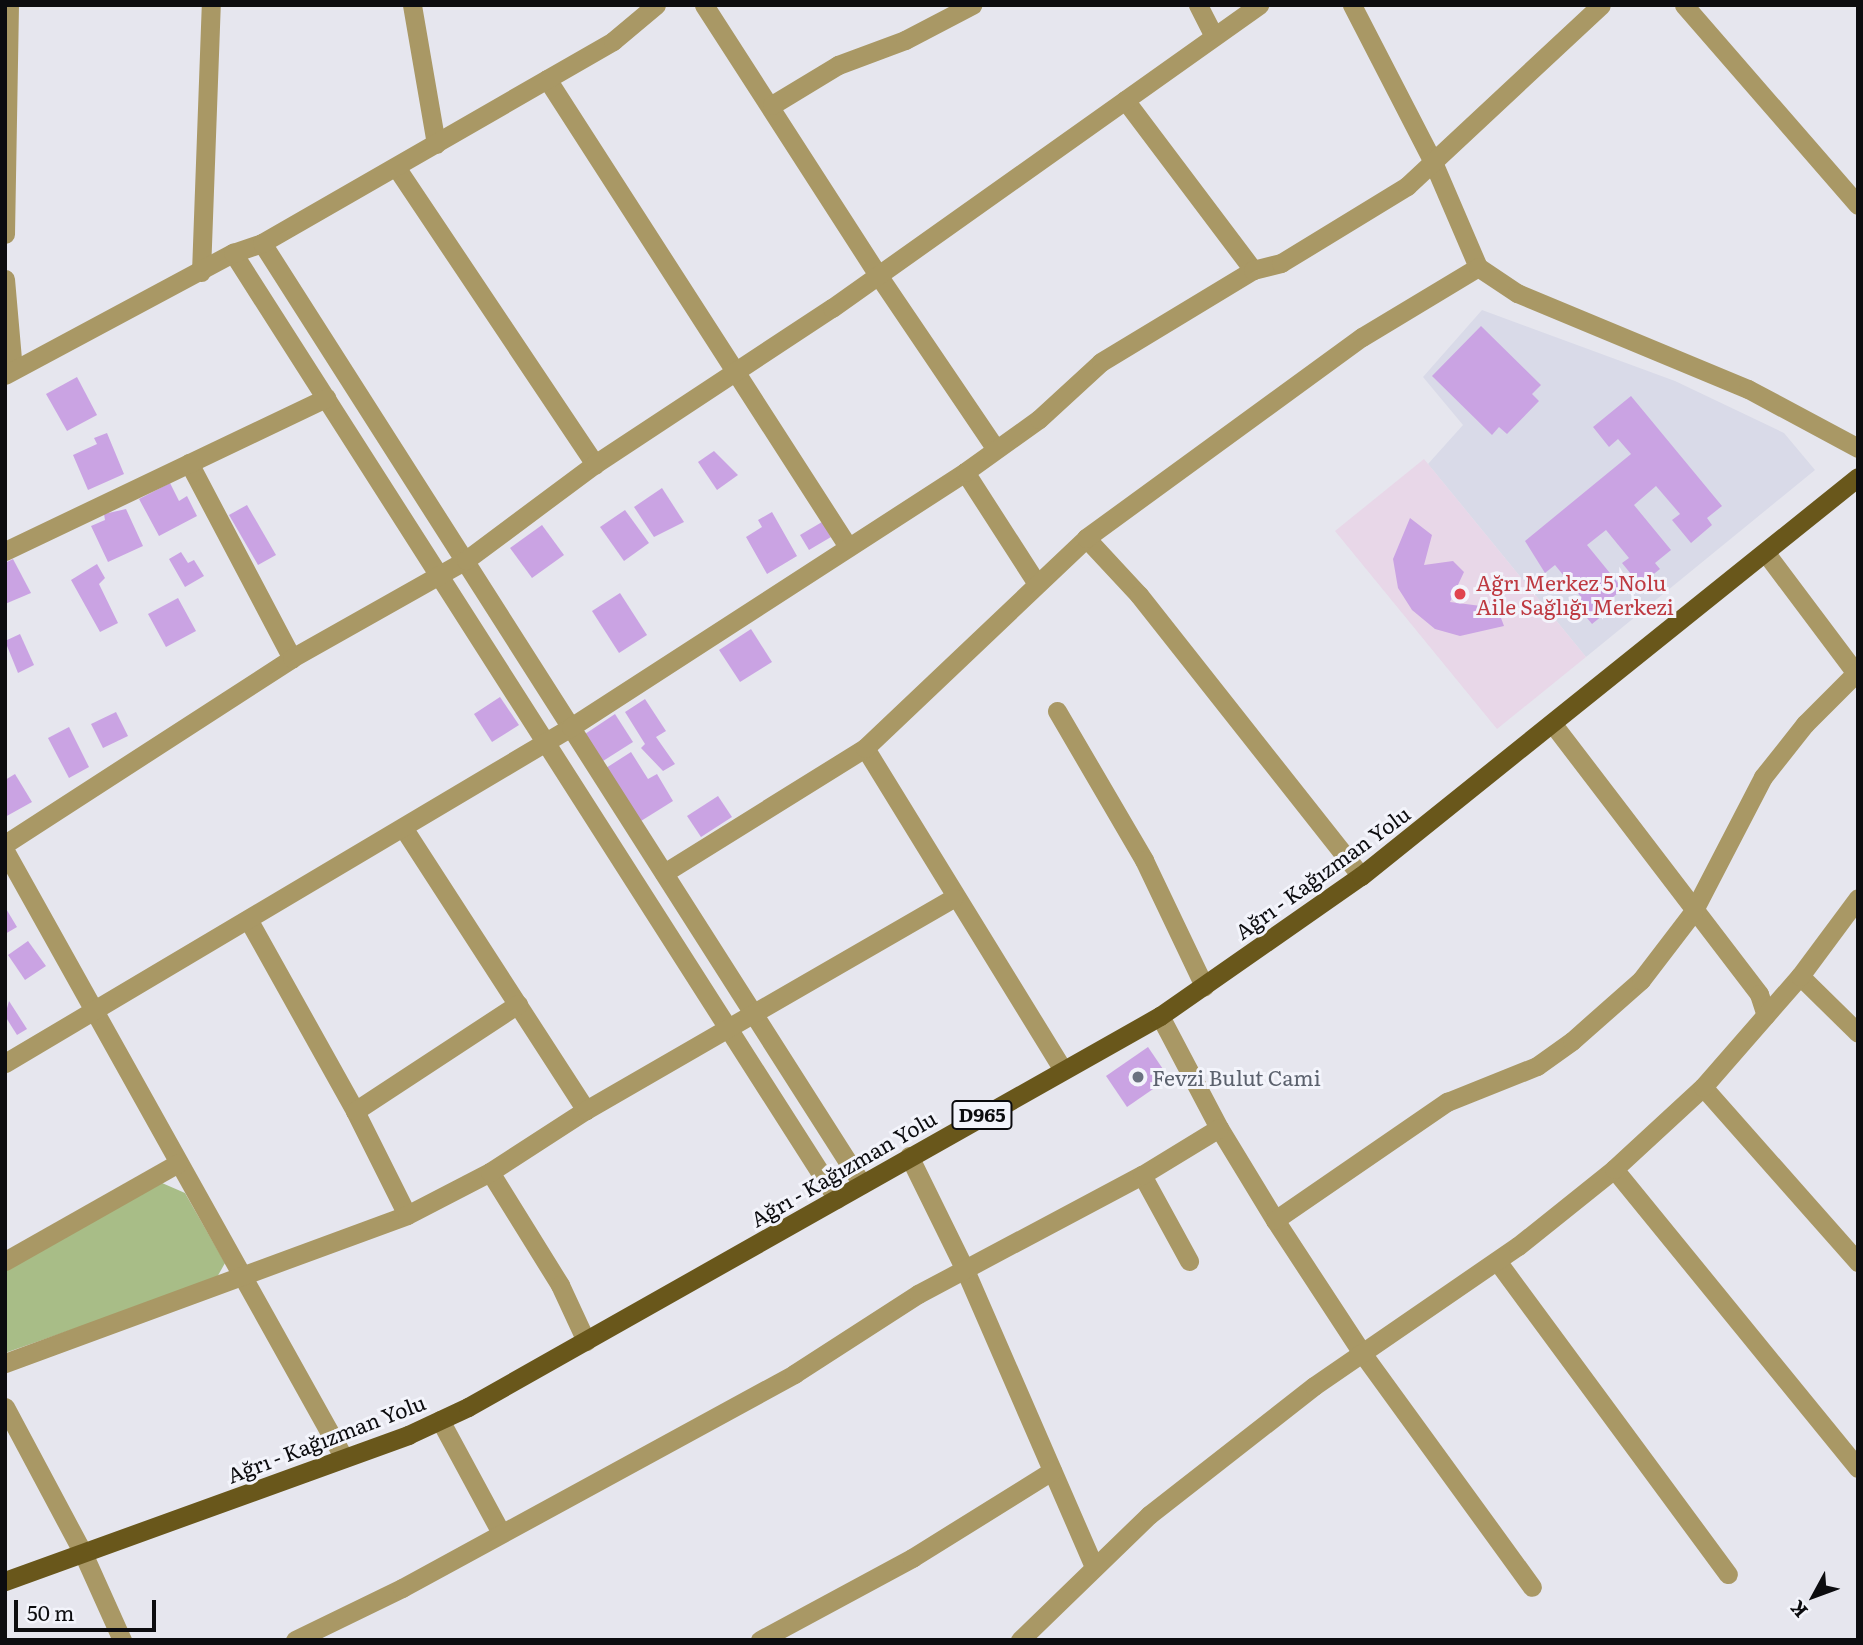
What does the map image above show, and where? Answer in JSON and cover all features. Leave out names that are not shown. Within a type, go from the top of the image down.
[{"type":"main road","name":"Ağrı - Kağızman Yolu","points":[[5,1581],[344,1458],[440,1420],[1160,1016],[1361,876],[1858,477]]},
{"type":"street","points":[[5,234],[9,5]]},
{"type":"street","points":[[201,271],[211,5]]},
{"type":"street","points":[[412,5],[436,144]]},
{"type":"street","points":[[5,279],[9,373],[233,253],[262,243],[396,167],[613,41],[656,5]]},
{"type":"street","points":[[705,5],[772,105],[877,275],[996,449]]},
{"type":"street","points":[[772,105],[838,65],[905,40],[972,5]]},
{"type":"street","points":[[1198,5],[1214,36]]},
{"type":"street","points":[[5,844],[292,658],[466,560],[595,464],[877,275],[1259,5]]},
{"type":"street","points":[[1352,5],[1433,162],[1478,267],[1517,293],[1748,389],[1858,448]]},
{"type":"street","points":[[5,1063],[404,829],[571,727],[847,545],[965,472],[1039,419],[1101,362],[1253,270],[1281,263],[1407,186],[1601,5]]},
{"type":"street","points":[[1684,5],[1858,205]]},
{"type":"street","points":[[547,79],[847,545]]},
{"type":"street","points":[[1125,100],[1253,270]]},
{"type":"street","points":[[396,167],[595,464]]},
{"type":"street","points":[[262,243],[862,1184]]},
{"type":"street","points":[[233,253],[837,1199]]},
{"type":"street","points":[[664,873],[865,748],[1036,582],[1086,538],[1362,337],[1478,267]]},
{"type":"street","points":[[5,551],[326,398]]},
{"type":"street","points":[[189,463],[292,658]]},
{"type":"street","points":[[965,472],[1036,582]]},
{"type":"street","points":[[1086,538],[1139,595],[1361,876]]},
{"type":"street","points":[[1275,1220],[1447,1102],[1525,1071],[1572,1041],[1641,980],[1693,912],[1763,776],[1805,724],[1857,675],[1765,552]]},
{"type":"street","points":[[1057,711],[1144,860],[1205,986]]},
{"type":"street","points":[[1552,723],[1619,806],[1693,912],[1759,994],[1766,1014]]},
{"type":"street","points":[[865,748],[953,898],[1063,1070]]},
{"type":"street","points":[[404,829],[586,1110]]},
{"type":"street","points":[[5,850],[344,1458]]},
{"type":"street","points":[[5,1363],[242,1278],[407,1214],[490,1172],[586,1110],[953,898]]},
{"type":"street","points":[[1020,1640],[1149,1515],[1362,1353],[1497,1261],[1614,1169],[1703,1087],[1800,976],[1858,898]]},
{"type":"street","points":[[249,921],[355,1111],[407,1214]]},
{"type":"street","points":[[1800,976],[1858,1034]]},
{"type":"street","points":[[355,1111],[517,1004]]},
{"type":"street","points":[[1160,1016],[1219,1128],[1275,1220],[1362,1353],[1532,1587]]},
{"type":"street","points":[[1703,1087],[1858,1262]]},
{"type":"street","points":[[295,1640],[402,1588],[500,1531],[794,1374],[918,1294],[1142,1175],[1219,1128]]},
{"type":"street","points":[[909,1156],[965,1270],[1094,1567]]},
{"type":"street","points":[[5,1261],[178,1163]]},
{"type":"street","points":[[1614,1169],[1858,1468]]},
{"type":"street","points":[[490,1172],[559,1285],[586,1340]]},
{"type":"street","points":[[1142,1175],[1189,1261]]},
{"type":"street","points":[[1497,1261],[1728,1574]]},
{"type":"street","points":[[5,1407],[82,1551],[122,1640]]},
{"type":"street","points":[[440,1420],[500,1531]]},
{"type":"street","points":[[760,1640],[912,1558],[1052,1471]]},
{"type":"shaded area","points":[[1482,310],[1675,381],[1784,433],[1815,470],[1586,657],[1428,464],[1463,425],[1423,377]]},
{"type":"shaded area","name":"Ağrı Merkez 5 Nolu Aile Sağlığı Merkezi","points":[[1424,459],[1586,657],[1497,729],[1335,531]]},
{"type":"green space","points":[[162,1183],[185,1193],[225,1263],[216,1279],[5,1353],[5,1270]]},
{"type":"building","points":[[1481,326],[1541,385],[1532,394],[1539,401],[1507,434],[1499,427],[1492,435],[1432,376]]},
{"type":"building","points":[[77,377],[97,415],[67,431],[46,394]]},
{"type":"building","points":[[1631,396],[1722,506],[1707,518],[1712,525],[1691,543],[1672,520],[1680,514],[1656,486],[1634,505],[1671,550],[1655,563],[1660,569],[1640,585],[1622,563],[1629,558],[1606,530],[1587,545],[1623,589],[1608,601],[1613,607],[1592,624],[1574,602],[1581,597],[1555,565],[1545,573],[1525,541],[1631,454],[1618,439],[1609,447],[1593,427]]},
{"type":"building","points":[[107,433],[124,474],[88,490],[73,455],[97,444],[94,438]]},
{"type":"building","points":[[714,451],[738,475],[717,490],[698,462]]},
{"type":"building","points":[[170,483],[179,501],[187,496],[197,516],[159,536],[139,499]]},
{"type":"building","points":[[662,488],[684,522],[654,537],[634,507]]},
{"type":"building","points":[[247,505],[276,555],[258,565],[229,515]]},
{"type":"building","points":[[126,509],[143,546],[108,562],[91,526],[105,520],[104,514]]},
{"type":"building","points":[[625,510],[649,543],[624,561],[600,527]]},
{"type":"building","points":[[772,512],[797,556],[767,574],[746,537],[762,527],[758,520]]},
{"type":"building","points":[[1410,518],[1432,535],[1424,565],[1453,561],[1464,572],[1450,602],[1481,606],[1494,599],[1504,626],[1460,636],[1435,629],[1412,610],[1398,588],[1393,559]]},
{"type":"building","points":[[822,522],[831,537],[809,550],[800,535]]},
{"type":"building","points":[[542,525],[564,555],[532,578],[510,548]]},
{"type":"building","points":[[181,552],[188,563],[194,560],[204,576],[185,587],[169,559]]},
{"type":"building","points":[[13,559],[31,593],[5,604],[5,563]]},
{"type":"building","points":[[97,564],[105,578],[99,584],[118,623],[100,632],[71,580]]},
{"type":"building","points":[[620,593],[647,635],[619,653],[592,611]]},
{"type":"building","points":[[178,598],[196,631],[166,647],[148,614]]},
{"type":"building","points":[[751,629],[772,662],[740,682],[719,650]]},
{"type":"building","points":[[20,634],[34,665],[18,673],[5,641]]},
{"type":"building","points":[[500,697],[519,725],[492,742],[474,714]]},
{"type":"building","points":[[645,699],[666,731],[656,737],[675,764],[663,771],[641,748],[645,744],[625,712]]},
{"type":"building","points":[[116,712],[128,736],[103,748],[91,724]]},
{"type":"building","points":[[615,714],[633,742],[603,761],[585,734]]},
{"type":"building","points":[[69,727],[89,767],[69,778],[48,738]]},
{"type":"building","points":[[631,752],[648,779],[657,774],[673,801],[641,821],[606,768]]},
{"type":"building","points":[[15,774],[32,802],[5,817],[5,780]]},
{"type":"building","points":[[718,796],[732,817],[701,837],[687,816]]},
{"type":"building","points":[[5,907],[17,927],[5,934]]},
{"type":"building","points":[[28,941],[46,966],[25,980],[8,955]]},
{"type":"building","points":[[9,1001],[27,1029],[17,1035],[5,1016]]},
{"type":"building","name":"Fevzi Bulut Cami","points":[[1148,1047],[1169,1078],[1127,1107],[1106,1076]]},
{"type":"place","name":"Ağrı Merkez 5 Nolu Aile Sağlığı Merkezi","points":[[1460,594]]},
{"type":"place","name":"Fevzi Bulut Cami","points":[[1138,1077]]}]
